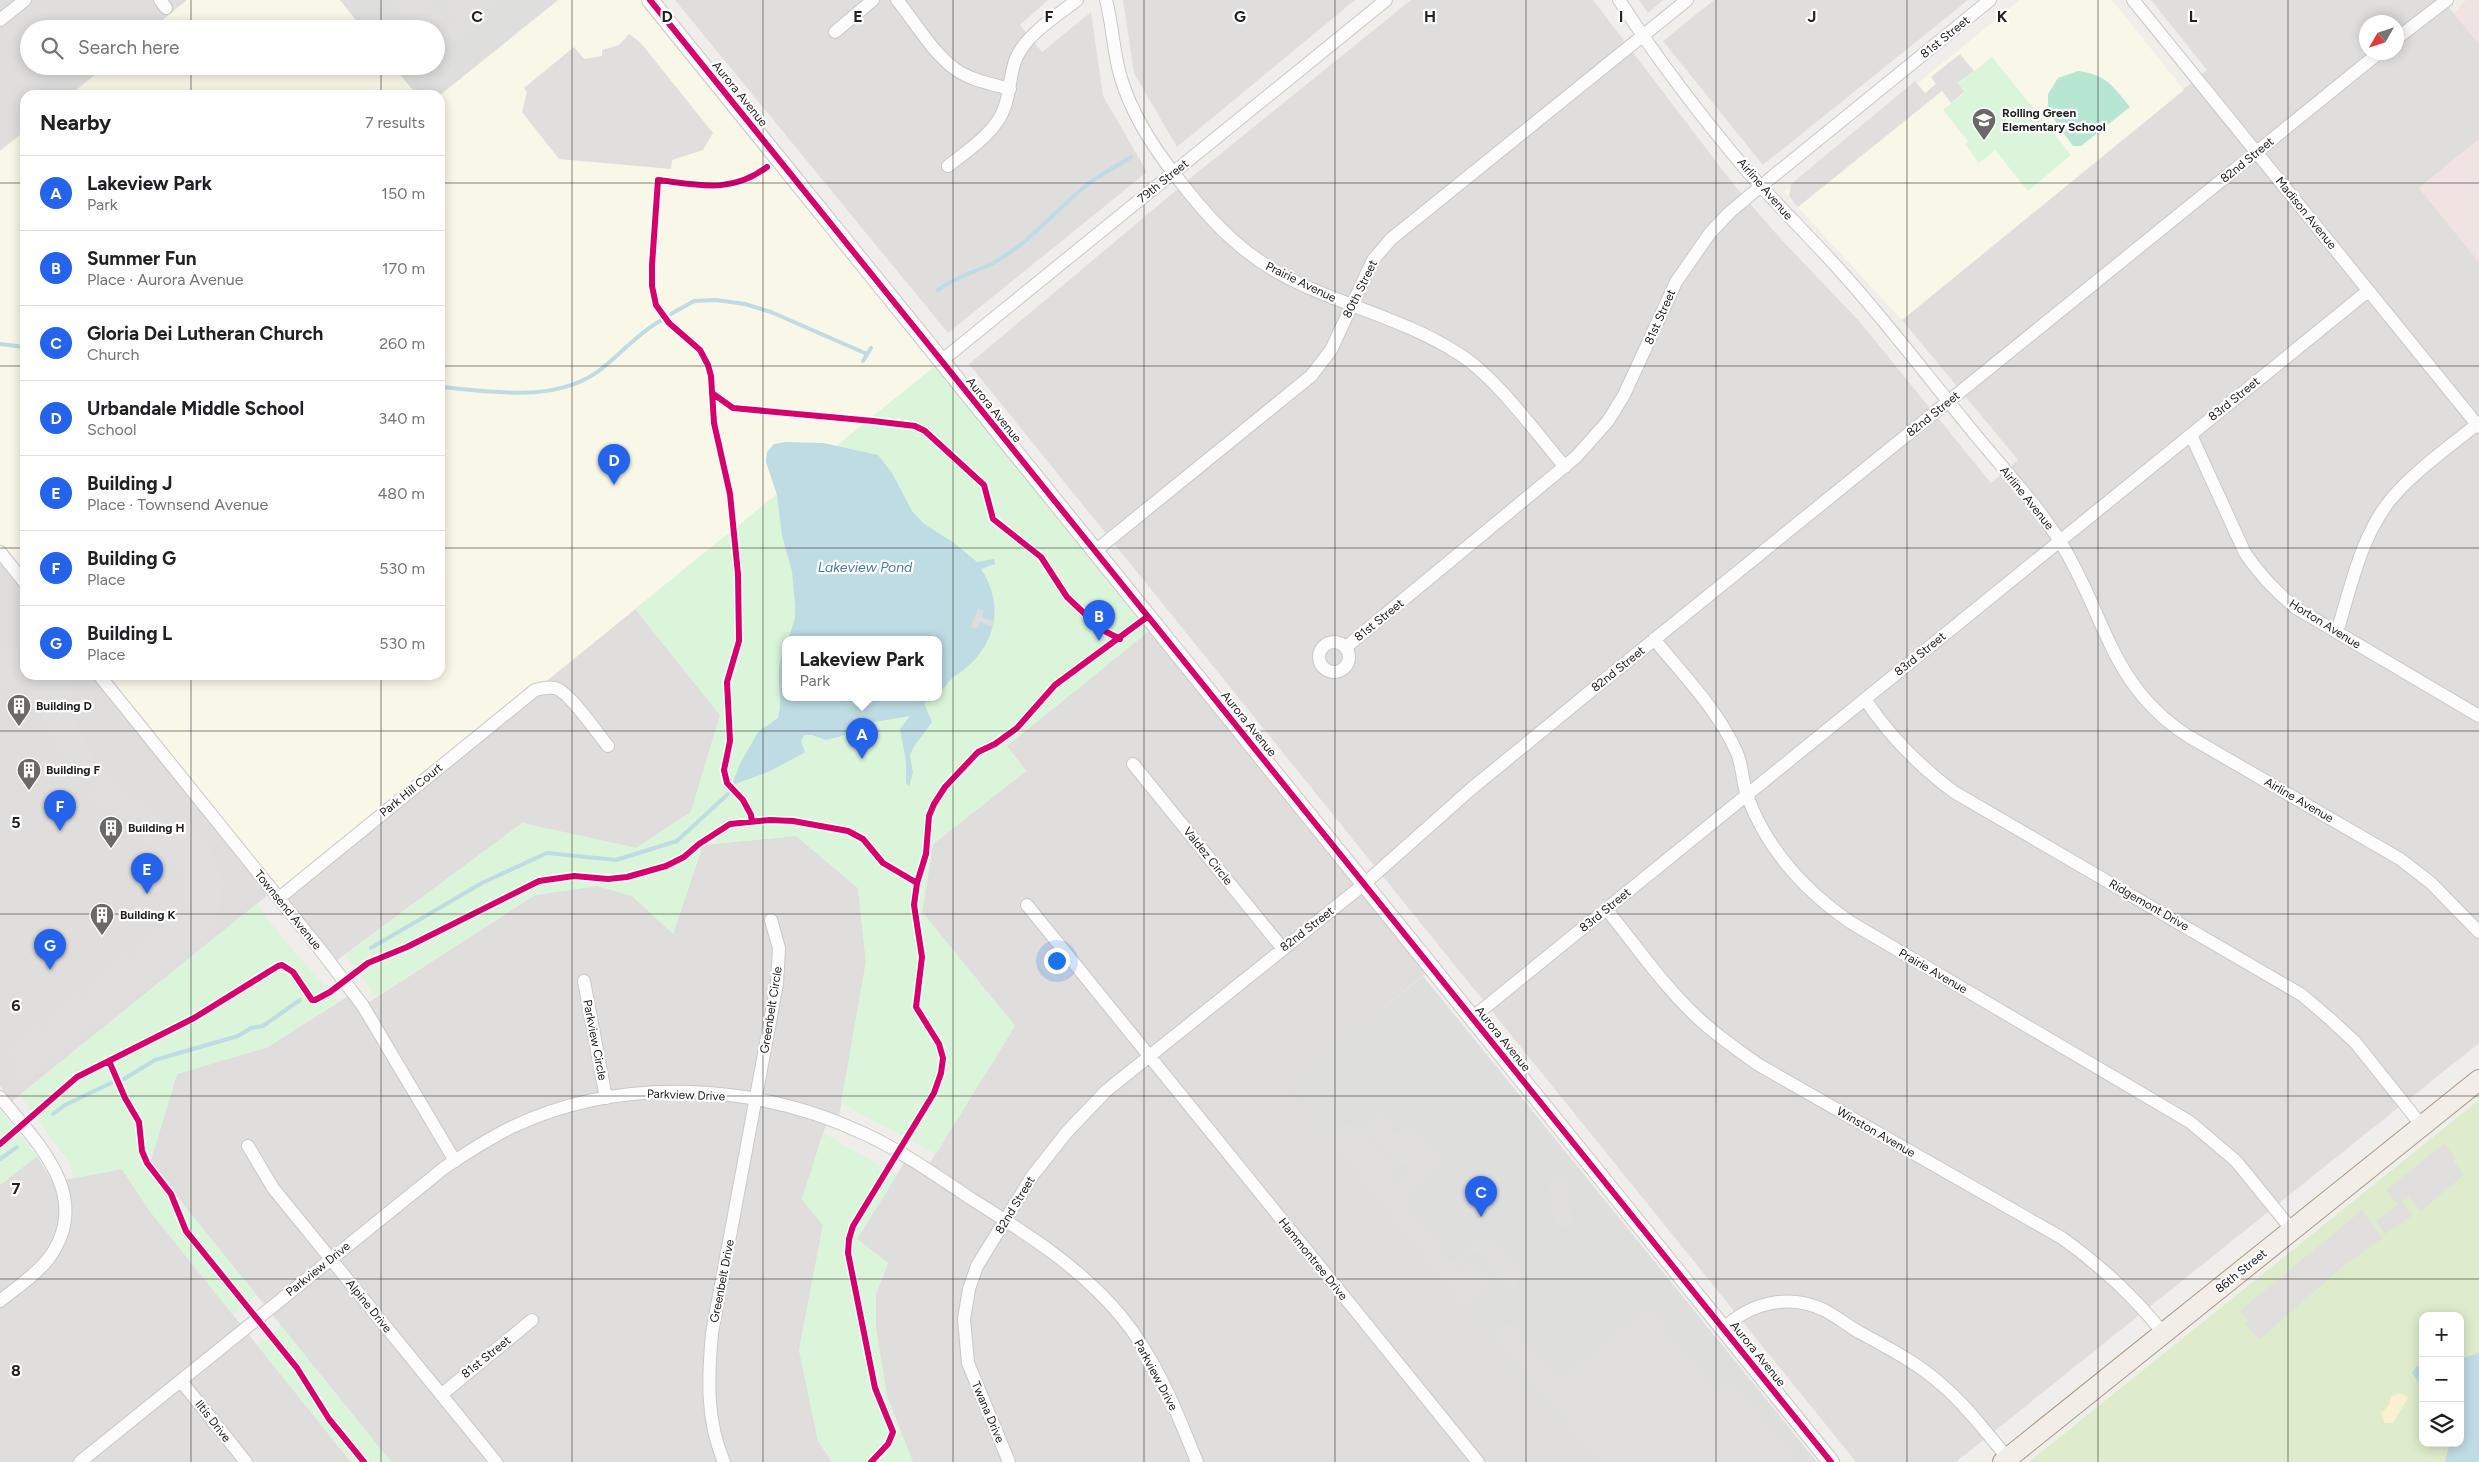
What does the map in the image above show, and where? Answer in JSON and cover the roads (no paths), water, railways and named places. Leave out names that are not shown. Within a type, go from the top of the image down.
[{"type":"main road","name":"86th Street","points":[[2006,1460],[2479,1080]]},
{"type":"street","points":[[0,20],[25,0]]},
{"type":"street","name":"Aurora Avenue","points":[[650,0],[940,362],[1831,1462]]},
{"type":"street","points":[[835,32],[873,0]]},
{"type":"street","points":[[897,0],[946,61],[956,70],[977,80],[1010,89]]},
{"type":"street","points":[[948,166],[996,124],[1005,109],[1013,69],[1019,52],[1030,38],[1077,0]]},
{"type":"street","name":"Prairie Avenue","points":[[1106,0],[1115,51],[1129,102],[1154,148],[1206,215],[1252,256],[1305,286],[1424,334],[1461,354],[1491,381],[1565,467]]},
{"type":"street","name":"79th Street","points":[[940,362],[1386,0]]},
{"type":"street","name":"Airline Avenue","points":[[1619,0],[1643,36],[1761,186],[1844,274],[2060,541],[2080,577],[2123,672],[2145,702],[2172,726],[2188,736],[2400,859],[2431,883],[2479,932]]},
{"type":"street","name":"80th Street","points":[[1094,552],[1310,376],[1331,350],[1350,305],[1373,260],[1390,239],[1687,0]]},
{"type":"street","name":"81st Street","points":[[1346,647],[1565,467],[1608,421],[1624,396],[1676,282],[1692,257],[1730,212],[1990,0]]},
{"type":"street","name":"Madison Avenue","points":[[2132,0],[2478,426]]},
{"type":"street","points":[[2404,34],[2447,0]]},
{"type":"street","name":"82nd Street","points":[[968,1363],[964,1319],[969,1289],[977,1266],[1033,1175],[1067,1132],[1106,1092],[1363,885],[1471,789],[1654,639],[2370,60]]},
{"type":"street","name":"83rd Street","points":[[1472,1018],[2368,291]]},
{"type":"street","points":[[2337,632],[2364,545],[2382,512],[2393,497],[2419,472],[2478,426]]},
{"type":"street","name":"Horton Avenue","points":[[2191,435],[2230,522],[2255,569],[2281,596],[2337,632],[2479,716]]},
{"type":"street","points":[[0,552],[20,577]]},
{"type":"street","name":"Prairie Avenue","points":[[1654,639],[1722,724],[1738,754],[1746,795],[1773,848],[1796,876],[1828,907],[1850,922],[2190,1122],[2236,1160],[2292,1230]]},
{"type":"street","name":"Townsend Avenue","points":[[103,680],[279,898],[363,1006],[455,1160]]},
{"type":"street","name":"Park Hill Court","points":[[279,898],[535,690],[546,687],[558,689],[567,696],[608,746]]},
{"type":"street","name":"Ridgemont Drive","points":[[1865,699],[1881,724],[1907,754],[1954,792],[2302,996],[2330,1018],[2355,1042],[2422,1126]]},
{"type":"street","name":"Valdez Circle","points":[[1133,764],[1283,949]]},
{"type":"street","name":"Hammontree Drive","points":[[1027,905],[1478,1462]]},
{"type":"street","name":"Winston Avenue","points":[[1606,909],[1673,992],[1696,1017],[1722,1039],[1759,1065],[2062,1238],[2121,1284],[2163,1334]]},
{"type":"street","name":"Greenbelt Circle","points":[[756,1100],[777,984],[779,948],[771,920]]},
{"type":"street","name":"Parkview Circle","points":[[584,981],[606,1098]]},
{"type":"street","name":"Parkview Drive","points":[[80,1462],[455,1160],[513,1127],[550,1112],[606,1098],[669,1092],[785,1104],[869,1135],[1006,1221],[1067,1262],[1096,1288],[1121,1316],[1143,1346],[1168,1392],[1197,1462]]},
{"type":"street","points":[[0,1097],[44,1151],[58,1174],[64,1191],[65,1208],[63,1226],[58,1243],[49,1258],[37,1271],[0,1301]]},
{"type":"street","name":"Greenbelt Drive","points":[[724,1462],[713,1432],[709,1400],[712,1333],[756,1100]]},
{"type":"street","name":"Alpine Drive","points":[[248,1146],[274,1188],[496,1462]]},
{"type":"street","points":[[1723,1329],[1748,1309],[1765,1303],[1782,1301],[1800,1303],[1825,1311],[1903,1356],[1942,1385],[2006,1460]]},
{"type":"street","name":"81st Street","points":[[441,1395],[532,1320]]},
{"type":"street","name":"Twana Drive","points":[[968,1363],[1009,1462]]},
{"type":"street","name":"Iltis Drive","points":[[181,1381],[246,1462]]},
{"type":"water","name":"Lakeview Pond","points":[[786,442],[823,443],[878,455],[892,473],[912,511],[923,523],[954,543],[977,562],[994,559],[995,564],[981,569],[989,584],[993,599],[992,628],[987,641],[968,666],[942,690],[942,636],[789,636],[795,618],[792,571],[782,536],[777,495],[766,462],[767,452],[774,444]]},
{"type":"water","points":[[782,656],[782,701],[927,701],[924,703],[932,722],[913,748],[910,756],[913,773],[909,786],[906,783],[906,761],[900,729],[910,716],[863,724],[842,736],[826,740],[812,735],[804,735],[801,742],[805,752],[768,772],[735,784],[733,782],[740,764],[758,732],[778,718],[780,708],[779,665]]},
{"type":"water","points":[[2479,1353],[2479,1462],[2445,1462],[2449,1447],[2464,1447],[2464,1358]]},
{"type":"water","points":[[2419,1366],[2419,1383],[2412,1373]]},
{"type":"waterway","points":[[938,290],[952,281],[1005,256],[1028,238],[1087,184],[1131,157]]},
{"type":"waterway","points":[[671,314],[694,301],[716,300],[745,304],[771,312],[867,354]]},
{"type":"waterway","points":[[445,387],[523,393],[563,388],[582,381],[600,370],[644,332],[660,321]]},
{"type":"waterway","points":[[0,344],[20,346]]},
{"type":"waterway","points":[[863,361],[871,348]]},
{"type":"waterway","points":[[371,948],[482,883],[547,853],[616,860],[677,841],[728,794]]},
{"type":"waterway","points":[[124,1079],[155,1060],[238,1036],[251,1028],[263,1026],[300,1000]]},
{"type":"waterway","points":[[53,1114],[65,1105],[111,1083]]},
{"type":"waterway","points":[[0,1159],[17,1147]]},
{"type":"place","name":"Rolling Green Elementary School","points":[[1984,141]]},
{"type":"place","name":"Urbandale Middle School","points":[[614,485]]},
{"type":"place","name":"Summer Fun","points":[[1099,641]]},
{"type":"place","name":"Building D","points":[[19,727]]},
{"type":"place","name":"Lakeview Park","points":[[862,759]]},
{"type":"place","name":"Building F","points":[[29,791]]},
{"type":"place","name":"Building G","points":[[60,831]]},
{"type":"place","name":"Building H","points":[[111,849]]},
{"type":"place","name":"Building J","points":[[147,894]]},
{"type":"place","name":"Building K","points":[[102,936]]},
{"type":"place","name":"Building L","points":[[50,970]]},
{"type":"place","name":"Gloria Dei Lutheran Church","points":[[1481,1217]]}]
